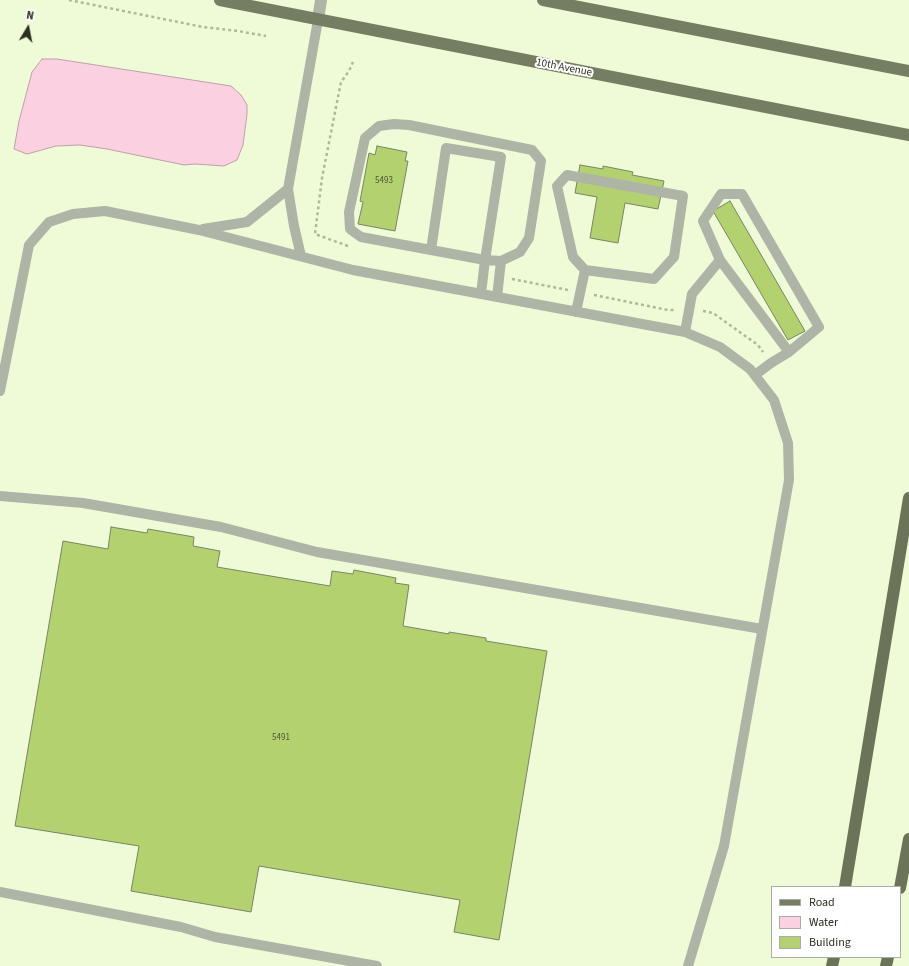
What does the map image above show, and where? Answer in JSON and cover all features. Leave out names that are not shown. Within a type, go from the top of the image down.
[{"type":"highway","points":[[845,886],[909,498]]},
{"type":"highway","points":[[900,886],[909,839]]},
{"type":"main road","name":"10th Avenue","points":[[220,0],[909,135]]},
{"type":"main road","points":[[543,0],[909,71]]},
{"type":"street","points":[[318,20],[321,0]]},
{"type":"lane","points":[[301,256],[288,189],[318,20]]},
{"type":"lane","points":[[394,124],[409,125],[532,150],[541,161],[529,238],[520,252],[501,261],[485,260],[431,250],[361,237],[350,229],[349,212],[365,138],[379,126],[394,124]]},
{"type":"lane","points":[[431,250],[446,148],[501,157],[481,294]]},
{"type":"lane","points":[[567,175],[683,196],[674,257],[654,279],[585,270],[573,257],[557,186],[567,175]]},
{"type":"lane","points":[[199,230],[247,222],[288,189]]},
{"type":"lane","points":[[755,375],[789,352],[819,327],[742,194],[721,194],[702,221],[720,260],[789,352]]},
{"type":"lane","points":[[0,391],[29,245],[49,222],[73,214],[105,211],[199,230],[353,270],[685,332],[720,347],[750,369],[774,400],[788,443],[789,480],[724,846],[688,966]]},
{"type":"lane","points":[[685,332],[692,294],[720,260]]},
{"type":"lane","points":[[498,297],[501,261]]},
{"type":"lane","points":[[576,312],[585,270]]},
{"type":"lane","points":[[0,496],[84,503],[221,527],[317,552],[762,629]]},
{"type":"lane","points":[[0,892],[182,927],[214,937],[377,966]]},
{"type":"path","points":[[69,0],[203,27],[266,36]]},
{"type":"water","points":[[42,59],[57,59],[231,86],[241,95],[247,105],[243,145],[237,160],[224,166],[195,164],[184,165],[80,145],[56,146],[27,154],[14,149],[19,121],[32,72]]},
{"type":"building","points":[[377,146],[407,152],[405,161],[408,161],[395,231],[358,224],[363,202],[360,201],[369,153],[375,155]]},
{"type":"building","points":[[580,165],[603,169],[603,166],[633,172],[632,175],[664,181],[658,209],[625,203],[618,243],[590,238],[597,197],[575,193]]},
{"type":"building","points":[[730,201],[805,331],[788,340],[713,211]]},
{"type":"building","points":[[111,527],[147,533],[148,529],[194,537],[193,546],[220,551],[217,567],[330,586],[332,571],[353,574],[354,570],[396,578],[395,583],[409,585],[403,626],[449,634],[449,632],[486,638],[486,641],[547,651],[499,940],[454,932],[460,900],[259,866],[251,912],[131,891],[139,846],[15,826],[63,541],[108,549]]}]
